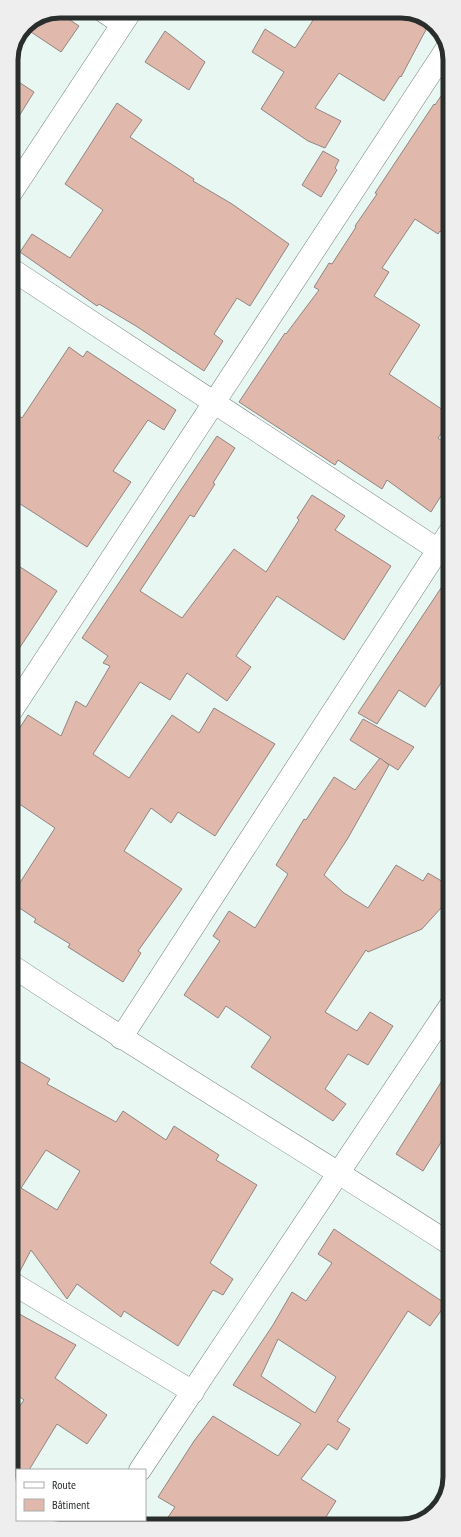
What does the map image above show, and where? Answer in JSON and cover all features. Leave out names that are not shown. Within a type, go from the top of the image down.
[{"type":"street","points":[[18,182],[125,18]]},
{"type":"street","points":[[18,701],[442,55]]},
{"type":"street","points":[[18,274],[213,402],[443,544]]},
{"type":"street","points":[[121,1038],[443,551]]},
{"type":"street","points":[[18,970],[121,1038],[339,1173],[443,1240]]},
{"type":"street","points":[[141,1469],[443,1017]]},
{"type":"street","points":[[18,1286],[193,1392]]},
{"type":"building","points":[[60,18],[67,18],[79,26],[61,52],[29,31],[44,21]]},
{"type":"building","points":[[314,18],[403,18],[417,21],[427,27],[401,77],[400,76],[384,101],[339,73],[315,108],[341,121],[325,148],[308,141],[261,109],[284,72],[252,52],[265,29],[295,48]]},
{"type":"building","points":[[165,31],[205,62],[189,90],[145,62]]},
{"type":"building","points":[[18,82],[34,92],[18,118]]},
{"type":"building","points":[[443,93],[443,233],[440,231],[438,234],[415,219],[382,268],[389,272],[374,296],[420,325],[389,374],[443,410],[443,431],[438,438],[443,442],[443,493],[431,512],[387,480],[382,489],[338,460],[335,465],[239,402],[285,333],[286,334],[319,290],[314,287],[329,263],[332,264],[356,227],[355,226],[377,194],[375,193],[434,104],[435,105]]},
{"type":"building","points":[[117,103],[142,120],[130,137],[194,179],[193,181],[232,204],[289,244],[250,306],[237,298],[214,334],[223,341],[204,371],[136,326],[99,304],[97,306],[20,252],[32,234],[70,258],[103,210],[65,184]]},
{"type":"building","points":[[323,151],[339,160],[335,168],[337,170],[321,197],[302,185]]},
{"type":"building","points":[[69,347],[83,357],[87,351],[176,410],[164,430],[148,420],[113,471],[131,482],[87,547],[18,503],[18,415],[22,418]]},
{"type":"building","points":[[217,436],[235,448],[194,517],[190,515],[140,591],[182,618],[234,549],[266,572],[299,520],[297,518],[312,495],[345,516],[335,530],[391,566],[344,640],[277,596],[236,656],[251,667],[227,701],[187,673],[170,700],[140,682],[93,754],[129,778],[172,715],[199,733],[214,708],[275,744],[215,836],[178,812],[171,823],[151,808],[124,851],[182,889],[138,951],[141,953],[123,982],[68,947],[70,944],[34,922],[36,919],[18,907],[18,886],[55,828],[18,803],[18,731],[28,715],[61,736],[76,701],[86,707],[110,666],[103,663],[108,656],[82,638]]},
{"type":"building","points":[[18,566],[57,591],[18,650]]},
{"type":"building","points":[[443,585],[443,680],[425,707],[399,690],[377,724],[358,713]]},
{"type":"building","points":[[363,719],[414,747],[398,770],[350,740]]},
{"type":"building","points":[[380,758],[389,765],[348,838],[324,875],[344,893],[368,908],[396,865],[423,881],[428,873],[443,882],[443,909],[441,908],[422,929],[368,952],[366,950],[325,1012],[357,1031],[370,1012],[393,1026],[368,1065],[348,1054],[325,1089],[346,1104],[333,1121],[251,1067],[271,1037],[226,1006],[218,1018],[184,995],[220,941],[213,936],[229,911],[255,928],[288,874],[276,865],[304,819],[306,820],[334,777],[355,790]]},
{"type":"building","points":[[18,1060],[50,1079],[47,1084],[116,1122],[123,1111],[166,1140],[174,1126],[219,1155],[216,1160],[257,1185],[210,1263],[233,1279],[223,1295],[213,1290],[178,1346],[124,1311],[121,1317],[77,1284],[67,1299],[31,1250],[19,1273]],"holes":[[[46,1150],[80,1171],[57,1210],[21,1188]]]},
{"type":"building","points":[[443,1079],[443,1139],[423,1171],[396,1154]]},
{"type":"building","points":[[334,1229],[443,1302],[443,1308],[430,1326],[408,1311],[337,1421],[350,1429],[337,1450],[328,1444],[301,1479],[336,1501],[325,1519],[167,1519],[175,1507],[158,1497],[194,1441],[213,1416],[278,1456],[301,1424],[233,1385],[273,1325],[292,1292],[306,1301],[332,1263],[318,1254]],"holes":[[[278,1339],[336,1377],[315,1413],[261,1376]]]},
{"type":"building","points":[[18,1313],[76,1345],[55,1378],[107,1415],[87,1444],[57,1424],[30,1469],[18,1469],[18,1408],[24,1400],[18,1396]]}]
